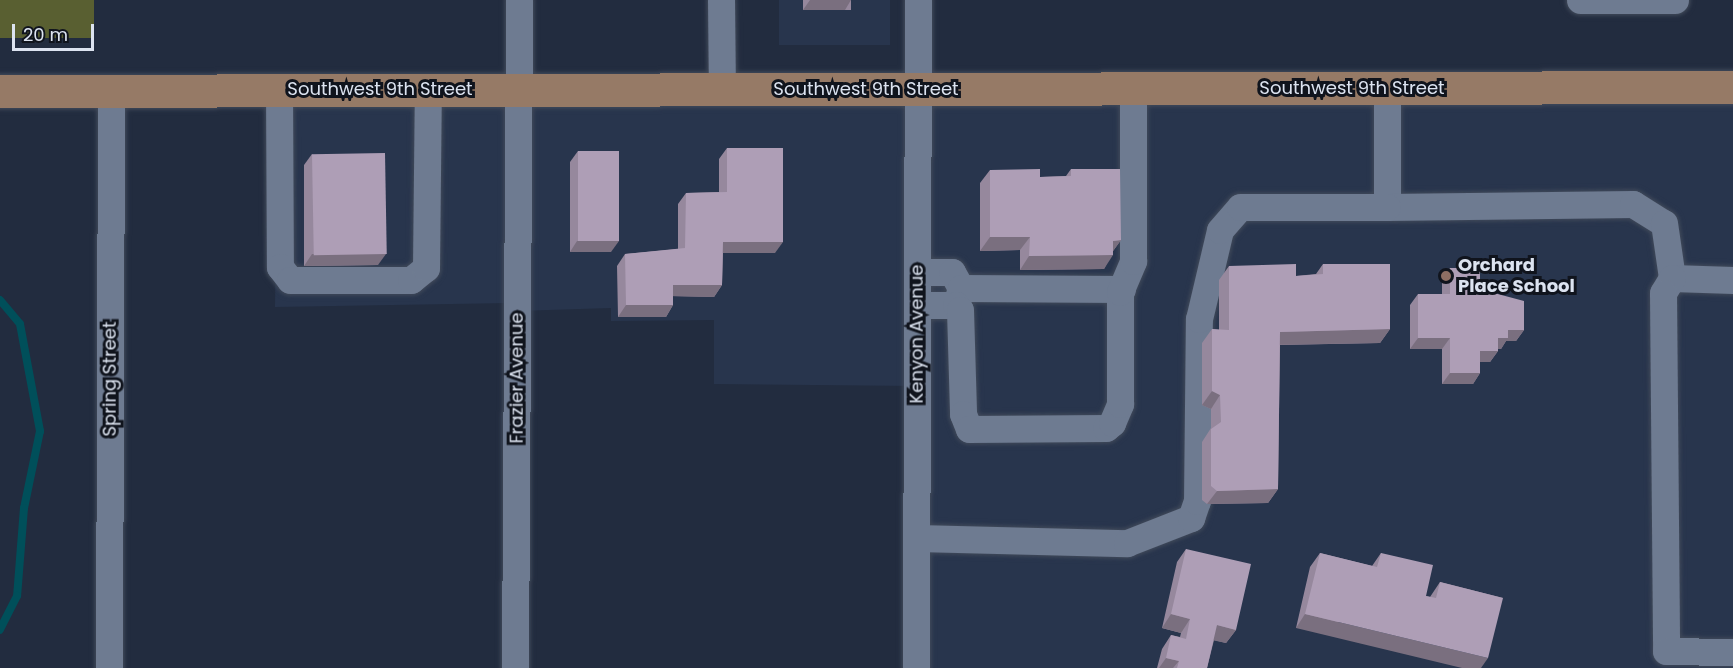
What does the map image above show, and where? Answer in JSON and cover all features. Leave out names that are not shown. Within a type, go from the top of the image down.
[{"type":"main road","name":"Southwest 9th Street","points":[[0,91],[1733,87]]},
{"type":"street","name":"Frazier Avenue","points":[[515,668],[519,0]]},
{"type":"street","points":[[721,0],[722,89]]},
{"type":"street","name":"Kenyon Avenue","points":[[916,668],[918,0]]},
{"type":"street","points":[[1580,0],[1675,0]]},
{"type":"street","points":[[917,272],[952,272],[958,297],[963,414],[969,429],[1106,428],[1120,404],[1122,289],[1133,261],[1133,88]]},
{"type":"street","points":[[1387,88],[1387,207]]},
{"type":"street","points":[[279,89],[280,267],[290,280],[411,280],[426,268],[428,89]]},
{"type":"street","name":"Spring Street","points":[[109,668],[111,90]]},
{"type":"street","points":[[917,538],[1127,543],[1191,518],[1197,501],[1199,319],[1220,230],[1240,207],[1633,204],[1664,223],[1672,278],[1663,293],[1666,651],[1733,652]]},
{"type":"street","points":[[1672,278],[1733,280]]},
{"type":"street","points":[[917,306],[958,297],[1122,289]]},
{"type":"shaded area","points":[[779,0],[890,0],[890,45],[779,45]]},
{"type":"shaded area","name":"Orchard Place School","points":[[1733,87],[1733,668],[916,668],[916,386],[714,384],[714,320],[611,321],[611,308],[517,311],[517,303],[275,307],[277,89]]},
{"type":"green space","points":[[0,0],[94,0],[94,38],[0,38]]},
{"type":"building","points":[[727,148],[783,148],[783,242],[723,242],[722,285],[673,285],[673,305],[626,305],[625,254],[685,248],[686,193],[727,192]]},
{"type":"building","points":[[578,151],[619,151],[619,241],[578,241]]},
{"type":"building","points":[[385,153],[387,254],[314,255],[312,154]]},
{"type":"building","points":[[1040,169],[1040,177],[1071,176],[1071,169],[1120,169],[1121,240],[1113,241],[1113,255],[1029,256],[1030,237],[990,237],[990,170]]},
{"type":"building","points":[[1296,264],[1296,276],[1323,274],[1323,264],[1390,264],[1390,329],[1280,332],[1278,489],[1217,491],[1211,486],[1211,429],[1221,422],[1220,395],[1212,391],[1212,329],[1229,330],[1229,266]]},
{"type":"building","points":[[1450,268],[1480,268],[1480,282],[1494,282],[1494,293],[1524,301],[1524,330],[1508,330],[1508,338],[1498,338],[1498,351],[1480,351],[1480,373],[1450,373],[1450,338],[1418,338],[1418,294],[1450,294]]},
{"type":"building","points":[[1186,549],[1251,564],[1236,630],[1217,625],[1207,668],[1177,668],[1179,661],[1166,658],[1171,635],[1186,639],[1190,619],[1171,614]]},
{"type":"building","points":[[1320,553],[1377,567],[1381,553],[1433,565],[1426,596],[1436,598],[1440,582],[1503,598],[1488,658],[1305,614]]},
{"type":"waterway","points":[[0,300],[20,324],[40,431],[24,508],[17,596],[0,630]]},
{"type":"place","name":"Orchard Place School","points":[[1446,276]]}]
